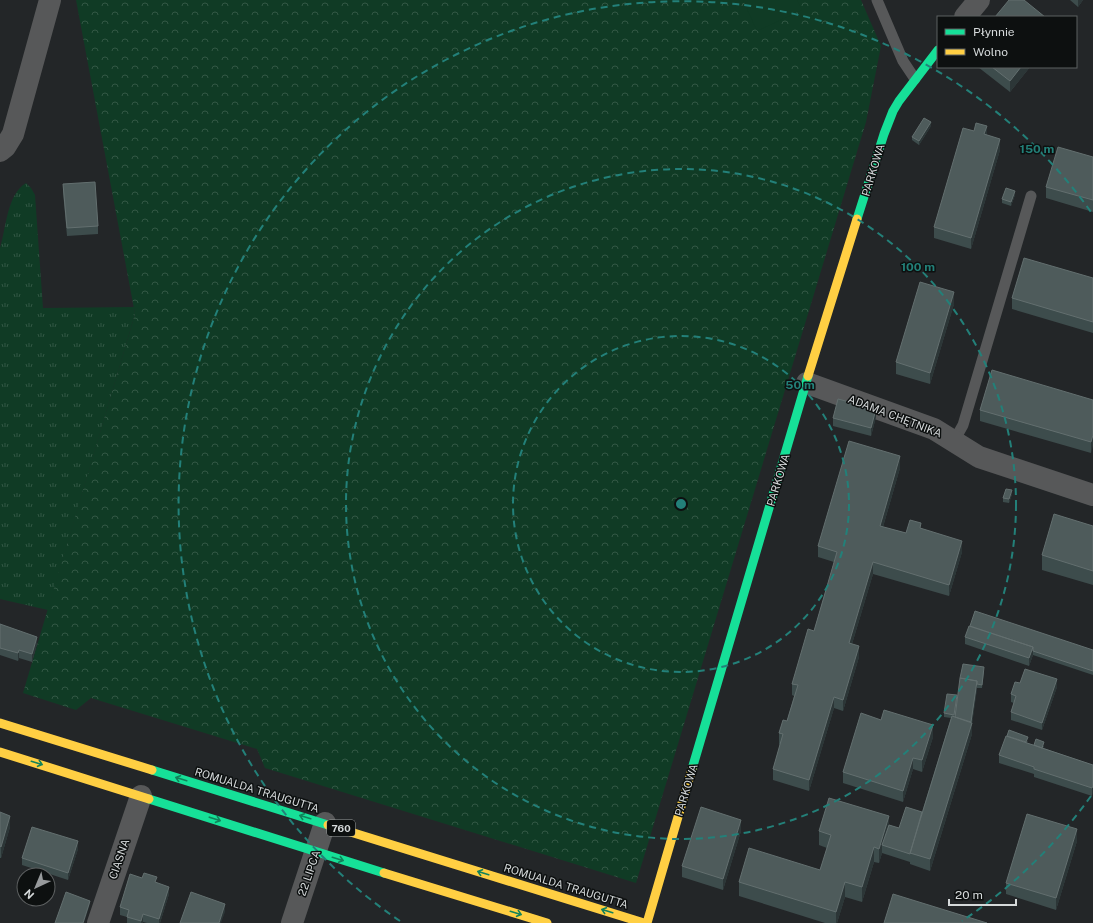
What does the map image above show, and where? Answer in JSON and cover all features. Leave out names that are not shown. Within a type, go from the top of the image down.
[{"type":"main road","name":"PARKOWA","points":[[645,923],[807,384],[812,362],[884,134],[893,111],[915,79],[937,51]]},
{"type":"main road","name":"ROMUALDA TRAUGUTTA","points":[[0,723],[645,923]]},
{"type":"main road","points":[[0,752],[547,923]]},
{"type":"street","points":[[0,151],[5,147],[13,134],[50,0]]},
{"type":"street","points":[[966,16],[979,0]]},
{"type":"street","name":"ADAMA CHĘTNIKA","points":[[807,384],[934,429],[979,457],[1093,495]]},
{"type":"street","name":"CIASNA","points":[[98,923],[141,796]]},
{"type":"street","name":"22 LIPCA","points":[[292,923],[325,824]]},
{"type":"lane","points":[[877,0],[903,60],[915,79]]},
{"type":"lane","points":[[954,441],[961,432],[1031,196]]},
{"type":"green space","points":[[76,0],[861,0],[881,46],[866,122],[636,883],[265,768],[257,749],[91,698],[76,710],[23,693],[135,314]]},
{"type":"green space","points":[[743,0],[797,0],[802,10],[757,31]]},
{"type":"green space","points":[[26,183],[35,195],[43,308],[134,307],[135,314],[48,610],[0,599],[0,248],[11,203],[20,188]]},
{"type":"building","points":[[1009,0],[1024,0],[1044,16],[996,16]]},
{"type":"building","points":[[993,68],[1020,68],[1010,81]]},
{"type":"building","points":[[924,118],[931,122],[919,141],[912,137]]},
{"type":"building","points":[[976,123],[987,126],[984,134],[1000,139],[971,238],[934,227],[963,128],[974,131]]},
{"type":"building","points":[[1058,147],[1093,157],[1093,200],[1046,187]]},
{"type":"building","points":[[95,182],[98,226],[67,228],[63,184]]},
{"type":"building","points":[[1006,188],[1015,191],[1011,202],[1002,199]]},
{"type":"building","points":[[1024,258],[1093,278],[1093,322],[1012,298]]},
{"type":"building","points":[[920,282],[954,292],[930,373],[896,362]]},
{"type":"building","points":[[992,370],[1093,400],[1093,435],[1091,442],[980,410]]},
{"type":"building","points":[[838,399],[876,409],[871,428],[833,418]]},
{"type":"building","points":[[849,441],[900,456],[880,526],[906,533],[910,520],[921,523],[920,528],[962,541],[949,585],[873,562],[849,643],[859,646],[843,700],[834,697],[809,780],[773,769],[783,734],[779,733],[783,720],[787,721],[798,685],[792,684],[808,629],[814,631],[837,552],[818,546]]},
{"type":"building","points":[[1006,489],[1012,490],[1009,499],[1003,498]]},
{"type":"building","points":[[1054,514],[1093,526],[1093,571],[1042,555]]},
{"type":"building","points":[[975,611],[1093,650],[1093,671],[1033,651],[1033,647],[970,626]]},
{"type":"building","points":[[0,624],[37,637],[32,654],[19,650],[18,653],[0,648]]},
{"type":"building","points":[[969,626],[1033,647],[1029,658],[965,637]]},
{"type":"building","points":[[963,664],[984,667],[982,685],[977,684],[977,681],[960,678]]},
{"type":"building","points":[[1025,669],[1057,679],[1042,723],[1011,712],[1016,696],[1011,694],[1015,682],[1020,683]]},
{"type":"building","points":[[960,678],[977,681],[971,722],[955,717]]},
{"type":"building","points":[[947,694],[957,695],[954,715],[944,713]]},
{"type":"building","points":[[884,710],[933,725],[922,760],[913,758],[903,791],[843,772],[861,713],[881,720]]},
{"type":"building","points":[[952,716],[972,723],[930,859],[910,853]]},
{"type":"building","points":[[1009,730],[1028,737],[1026,742],[1007,736]]},
{"type":"building","points":[[1006,736],[1093,765],[1092,788],[1034,769],[1034,767],[999,755]]},
{"type":"building","points":[[1036,739],[1044,742],[1042,748],[1034,745]]},
{"type":"building","points":[[829,798],[889,816],[879,849],[874,847],[862,887],[845,882],[836,912],[739,882],[749,848],[820,870],[831,835],[819,831]]},
{"type":"building","points":[[701,807],[741,820],[723,879],[682,866]]},
{"type":"building","points":[[906,807],[922,812],[910,854],[882,845],[889,825],[899,828]]},
{"type":"building","points":[[0,812],[10,816],[1,847],[0,846]]},
{"type":"building","points":[[1027,814],[1077,829],[1056,898],[1006,883]]},
{"type":"building","points":[[32,827],[78,841],[68,873],[56,869],[56,867],[50,867],[22,858]]},
{"type":"building","points":[[144,873],[157,877],[155,882],[169,887],[159,919],[143,914],[141,921],[127,917],[129,910],[120,907],[130,874],[142,878]]},
{"type":"building","points":[[66,892],[90,901],[83,923],[55,923]]},
{"type":"building","points":[[191,892],[225,904],[219,923],[180,923]]},
{"type":"building","points":[[893,894],[987,923],[884,923]]},
{"type":"traffic: fast","points":[[857,219],[884,134],[893,111],[937,51]]},
{"type":"traffic: fast","points":[[692,769],[808,376]]},
{"type":"traffic: fast","points":[[152,770],[328,825]]},
{"type":"traffic: fast","points":[[149,799],[384,873]]},
{"type":"traffic: slow","points":[[808,376],[857,219]]},
{"type":"traffic: slow","points":[[0,723],[152,770]]},
{"type":"traffic: slow","points":[[0,752],[149,799]]},
{"type":"traffic: slow","points":[[647,923],[692,769]]},
{"type":"traffic: slow","points":[[328,825],[644,923]]},
{"type":"traffic: slow","points":[[384,873],[547,923]]}]
